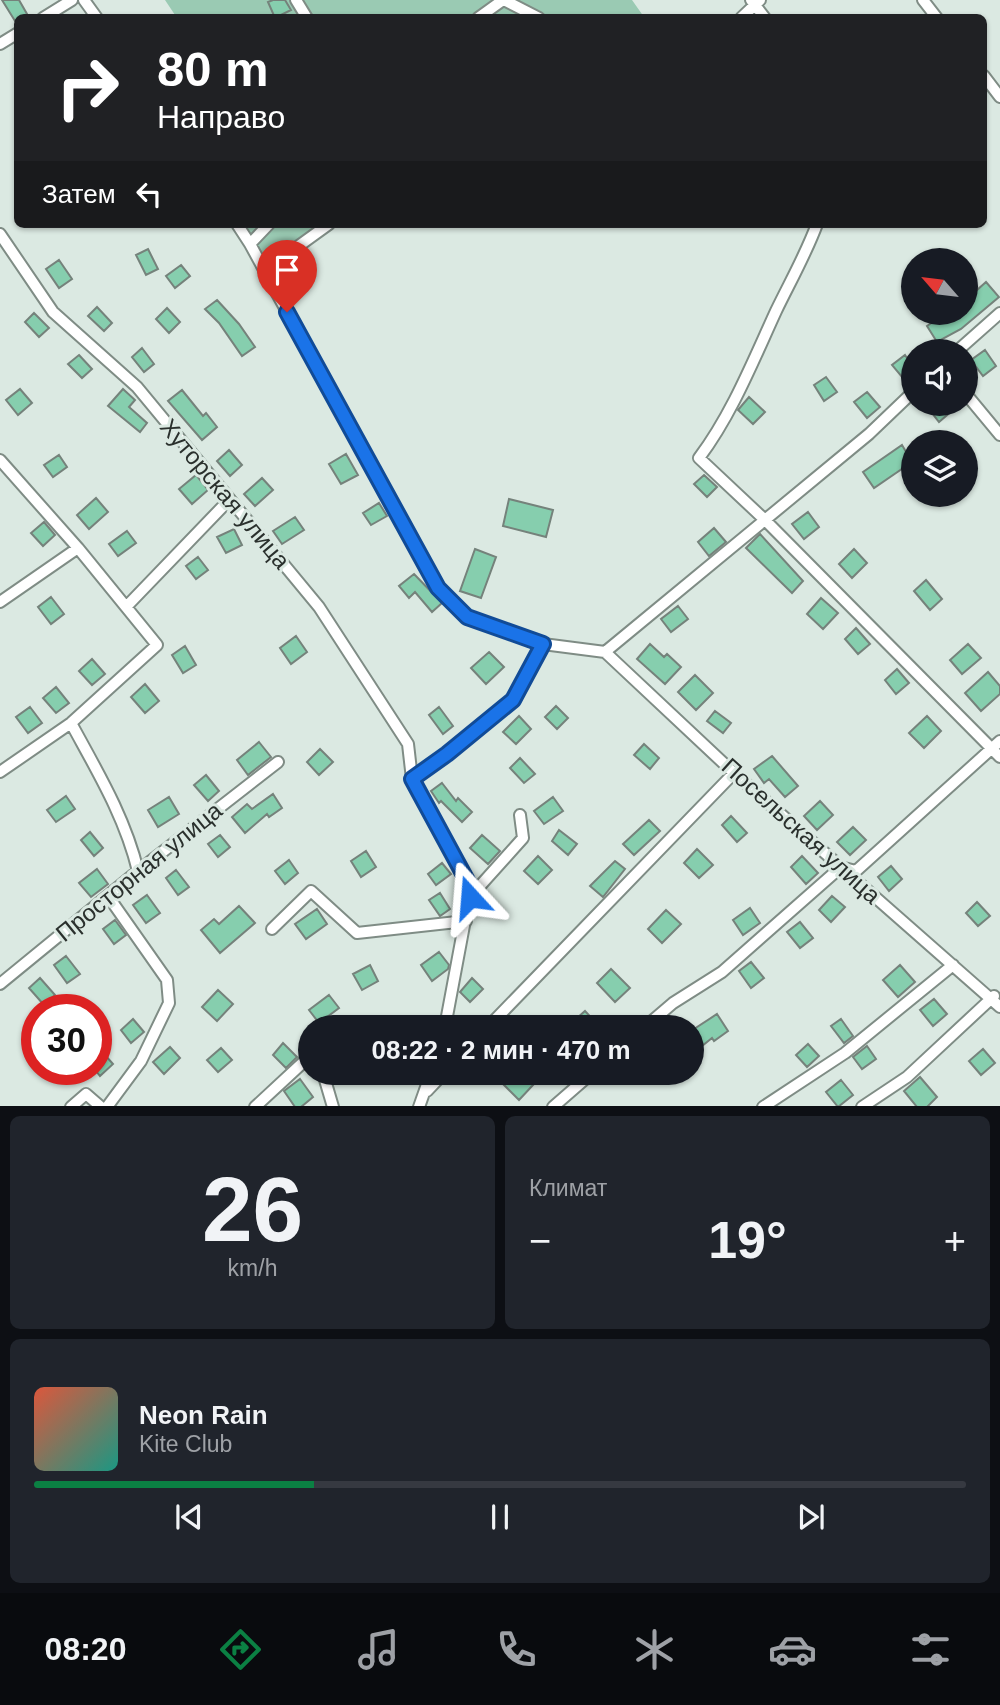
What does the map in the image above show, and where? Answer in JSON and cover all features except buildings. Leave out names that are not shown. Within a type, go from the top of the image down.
[{"type":"street","points":[[49,14],[72,0]]},
{"type":"street","points":[[480,0],[483,14],[504,0],[531,14]]},
{"type":"street","points":[[923,0],[934,14]]},
{"type":"street","points":[[987,80],[1000,97]]},
{"type":"street","points":[[239,228],[438,588],[467,617],[543,644],[605,652],[869,434],[901,403]]},
{"type":"street","points":[[250,244],[265,228]]},
{"type":"street","points":[[264,271],[323,228]]},
{"type":"street","points":[[659,1015],[673,1003],[723,972],[841,867],[856,871],[997,749],[699,458],[710,444],[740,388],[807,253],[813,228]]},
{"type":"street","name":"Хуторская улица","points":[[0,234],[53,312],[137,387],[319,607],[408,744],[412,779]]},
{"type":"street","points":[[971,339],[1000,313]]},
{"type":"street","points":[[978,408],[1000,435]]},
{"type":"street","points":[[0,460],[78,548],[157,645],[71,723],[0,772]]},
{"type":"street","points":[[126,607],[229,500]]},
{"type":"street","points":[[0,603],[78,548]]},
{"type":"street","points":[[447,1015],[471,888],[412,779],[513,700],[543,644]]},
{"type":"street","name":"Посельская улица","points":[[605,652],[734,773],[992,997],[1000,1007]]},
{"type":"street","points":[[71,723],[120,815],[132,846],[138,872]]},
{"type":"street","name":"Просторная улица","points":[[0,984],[108,895],[278,762]]},
{"type":"street","points":[[500,1015],[734,773]]},
{"type":"street","points":[[470,897],[523,838],[520,815]]},
{"type":"street","points":[[272,929],[311,891],[357,933],[466,921]]},
{"type":"street","points":[[108,895],[167,980],[169,1003],[141,1061],[108,1106]]},
{"type":"street","points":[[765,1106],[845,1053],[953,965]]},
{"type":"street","points":[[864,1106],[907,1077],[992,997]]},
{"type":"street","points":[[256,1106],[298,1067]]},
{"type":"street","points":[[327,1085],[333,1106]]},
{"type":"street","points":[[419,1106],[427,1085]]},
{"type":"street","points":[[424,1094],[433,1085]]},
{"type":"street","points":[[554,1106],[578,1085]]},
{"type":"street","points":[[72,1106],[86,1094],[100,1106]]},
{"type":"green space","points":[[165,0],[632,0],[642,14],[174,14]]},
{"type":"green space","points":[[238,228],[326,228],[264,271]]},
{"type":"route","points":[[287,312],[438,588],[467,617],[543,644],[513,700],[412,779],[471,888],[470,897]]}]
